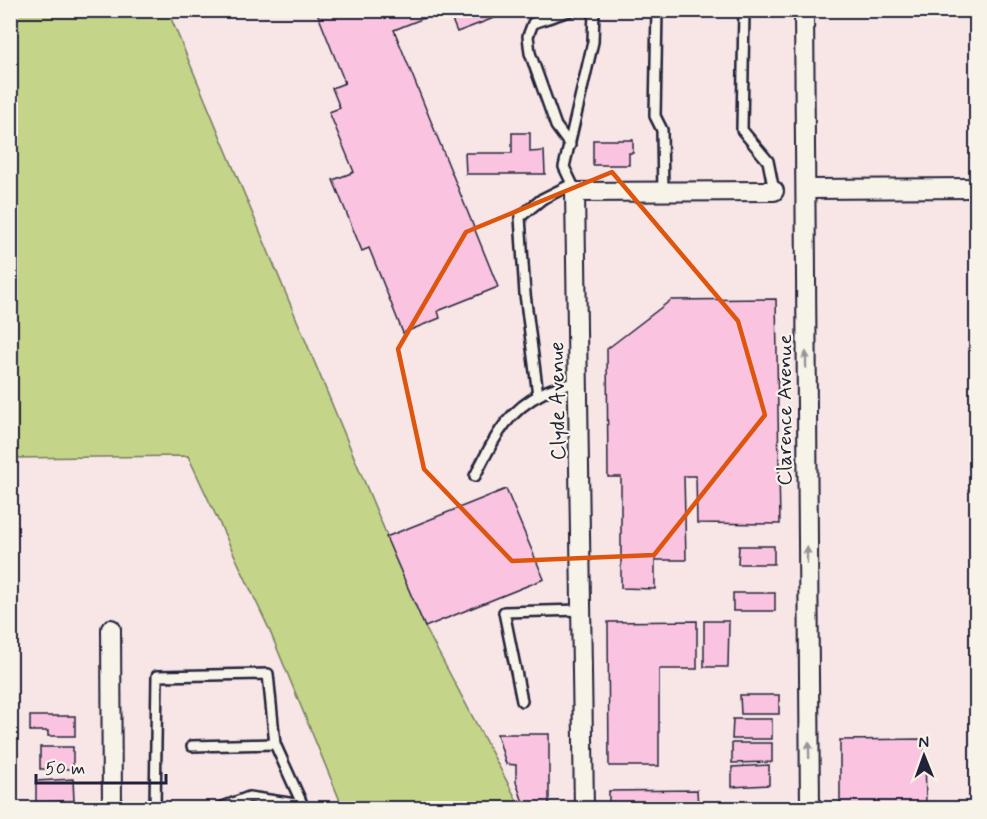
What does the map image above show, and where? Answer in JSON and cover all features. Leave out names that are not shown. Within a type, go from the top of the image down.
[{"type":"street","name":"Clarence Avenue","points":[[804,10],[810,808]]},
{"type":"street","points":[[574,188],[663,193],[774,191]]},
{"type":"street","name":"Clyde Avenue","points":[[574,188],[579,382],[584,808]]},
{"type":"street","points":[[806,189],[976,188]]},
{"type":"street","points":[[111,629],[112,808]]},
{"type":"lane","points":[[570,145],[556,126],[530,53],[528,36],[533,23],[572,10]]},
{"type":"lane","points":[[538,395],[525,294],[520,217],[542,199],[574,188],[564,167],[593,42],[594,10]]},
{"type":"lane","points":[[657,10],[655,116],[662,130],[663,193]]},
{"type":"lane","points":[[744,10],[742,130],[768,160],[774,191]]},
{"type":"lane","points":[[475,476],[497,432],[524,404],[544,392],[579,382]]},
{"type":"lane","points":[[522,701],[504,612],[582,610]]},
{"type":"lane","points":[[155,808],[157,676],[268,674],[275,744],[303,807]]},
{"type":"lane","points":[[192,746],[275,744]]},
{"type":"lane","points":[[219,808],[249,797],[303,807]]},
{"type":"highlighted area","points":[[612,172],[738,321],[765,415],[654,555],[512,561],[424,469],[398,349],[466,232]]},
{"type":"green space","points":[[11,11],[168,11],[425,627],[521,808],[343,808],[269,629],[188,456],[11,458]]},
{"type":"building","points":[[316,10],[444,10],[394,30],[498,287],[438,311],[440,318],[403,333],[369,248],[362,251],[333,180],[354,172],[329,112],[340,108],[332,88],[345,83]]},
{"type":"building","points":[[448,10],[500,10],[502,15],[457,32]]},
{"type":"building","points":[[512,133],[530,133],[530,152],[544,151],[545,174],[466,174],[465,153],[512,153]]},
{"type":"building","points":[[593,140],[633,140],[633,153],[629,153],[629,165],[593,165]]},
{"type":"building","points":[[776,299],[780,524],[697,523],[696,476],[684,476],[686,560],[655,560],[655,589],[621,588],[621,477],[608,477],[607,349],[671,300]]},
{"type":"building","points":[[506,489],[544,579],[425,627],[386,537]]},
{"type":"building","points":[[739,546],[774,546],[774,564],[738,564]]},
{"type":"building","points":[[733,593],[775,593],[775,611],[733,611]]},
{"type":"building","points":[[697,621],[697,669],[659,669],[659,766],[609,766],[608,622]]},
{"type":"building","points":[[704,621],[729,621],[728,667],[704,667]]},
{"type":"building","points":[[740,695],[779,695],[779,714],[741,714]]},
{"type":"building","points":[[30,716],[75,716],[75,736],[48,736],[48,731],[30,731]]},
{"type":"building","points":[[733,719],[772,719],[772,739],[732,739]]},
{"type":"building","points":[[497,734],[549,734],[549,808],[525,808],[516,782],[516,765],[506,764]]},
{"type":"building","points":[[925,739],[926,808],[840,808],[840,740]]},
{"type":"building","points":[[732,743],[772,743],[772,762],[732,763]]},
{"type":"building","points":[[40,747],[73,747],[73,769],[40,769]]},
{"type":"building","points":[[769,765],[769,785],[732,787],[732,767]]},
{"type":"building","points":[[73,779],[74,801],[36,802],[36,781]]},
{"type":"building","points":[[697,790],[698,808],[609,808],[609,791]]}]
